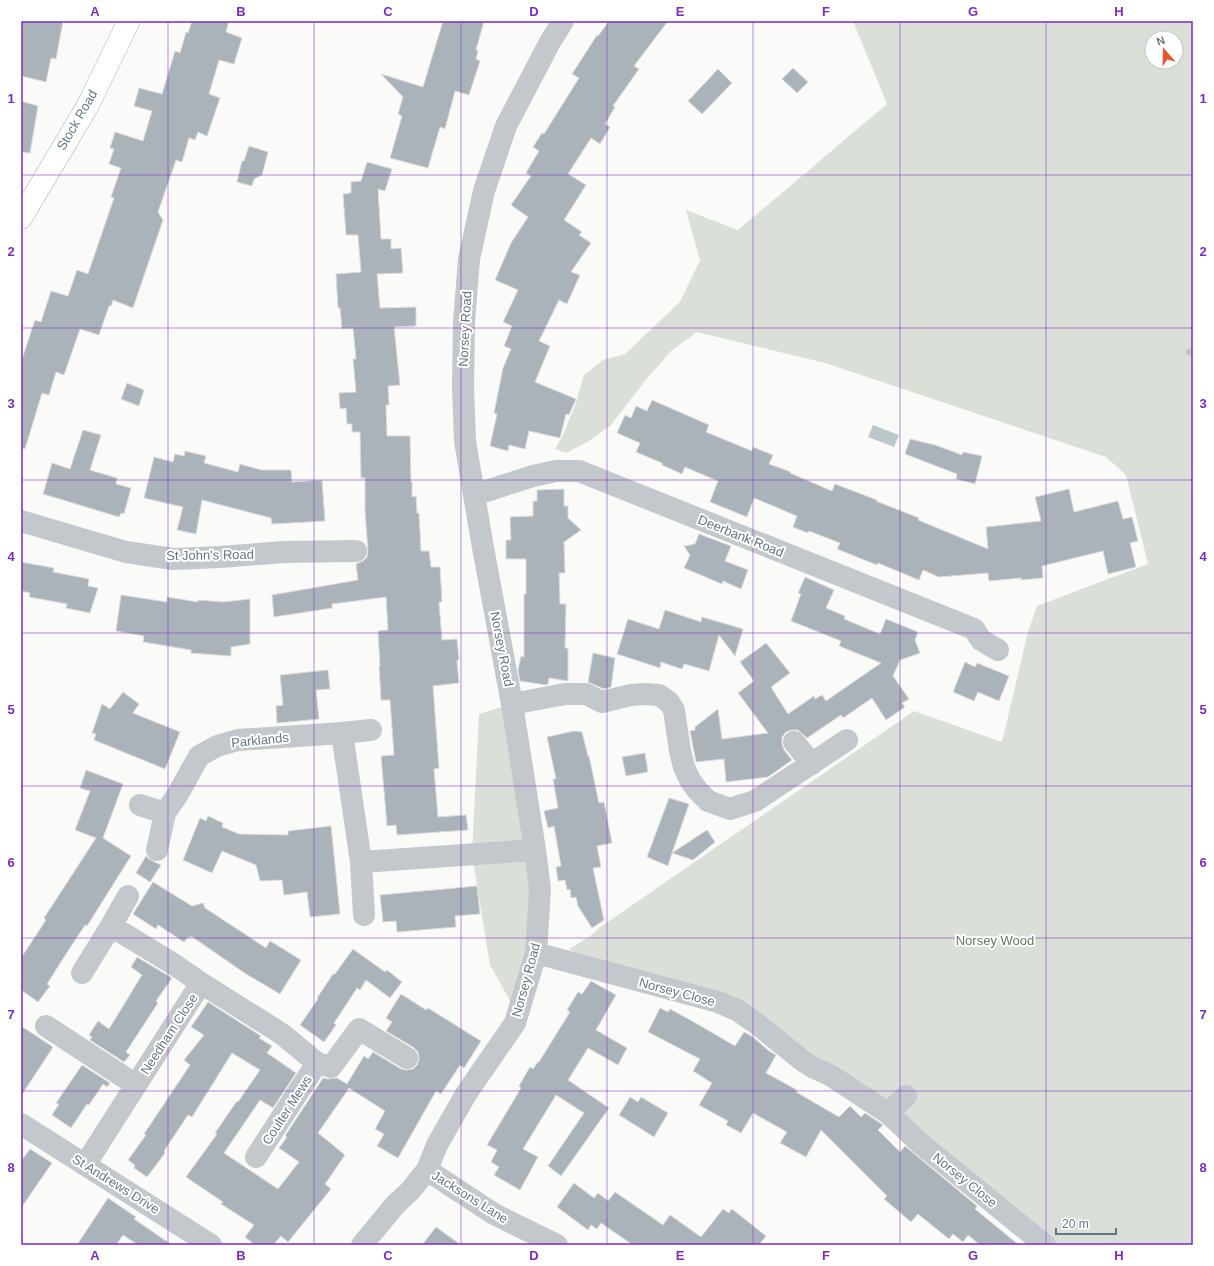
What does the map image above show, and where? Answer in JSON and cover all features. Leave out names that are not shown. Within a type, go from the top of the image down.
[{"type":"main road","name":"Stock Road","points":[[21,218],[87,107],[129,21]]},
{"type":"street","name":"Norsey Road","points":[[362,1245],[394,1204],[410,1192],[427,1170],[437,1145],[466,1094],[515,1023],[536,953],[540,889],[535,850],[512,704],[465,441],[463,387],[464,322],[469,259],[484,191],[506,126],[550,42],[563,21]]},
{"type":"street","name":"Deerbank Road","points":[[474,495],[533,476],[556,471],[579,472],[974,629],[981,640],[998,650]]},
{"type":"street","name":"St John's Road","points":[[21,521],[126,552],[173,559],[284,552],[356,551]]},
{"type":"street","points":[[512,704],[565,694],[586,694],[602,702],[645,694],[659,695],[670,702],[674,710],[680,751],[684,767],[690,780],[708,801],[730,809],[755,802],[847,740]]},
{"type":"street","name":"Parklands","points":[[157,850],[165,813],[178,794],[199,756],[217,746],[238,740],[371,730]]},
{"type":"street","points":[[342,733],[361,862],[364,915]]},
{"type":"street","points":[[794,742],[812,764]]},
{"type":"street","points":[[140,805],[165,813]]},
{"type":"street","points":[[361,862],[535,850]]},
{"type":"street","points":[[82,973],[128,896]]},
{"type":"street","name":"Needham Close","points":[[111,926],[175,965],[229,1001]]},
{"type":"street","name":"Norsey Close","points":[[536,953],[718,1002],[737,1010],[757,1024],[798,1067],[814,1068],[830,1075],[888,1113],[921,1144],[1045,1245]]},
{"type":"street","name":"Needham Close","points":[[85,1165],[201,983]]},
{"type":"street","name":"Coulter Mews","points":[[229,1001],[282,1034],[317,1063],[331,1067],[359,1029],[407,1058]]},
{"type":"street","name":"Needham Close","points":[[46,1026],[136,1085]]},
{"type":"street","name":"Coulter Mews","points":[[256,1157],[317,1063]]},
{"type":"street","points":[[888,1113],[906,1096]]},
{"type":"street","name":"St Andrews Drive","points":[[21,1124],[211,1245]]},
{"type":"street","name":"Jacksons Lane","points":[[427,1170],[494,1214],[557,1245]]},
{"type":"green space","name":"Norsey Wood","points":[[853,21],[1193,21],[1193,1245],[1057,1245],[974,1177],[819,1064],[763,1019],[581,955],[569,949],[589,937],[599,928],[914,711],[1002,742],[1028,632],[1037,606],[1148,564],[1126,475],[1106,457],[825,363],[697,332],[671,351],[644,382],[611,425],[589,441],[566,453],[555,449],[563,435],[576,403],[584,375],[603,360],[625,354],[680,302],[700,260],[686,210],[738,230],[887,104]]},
{"type":"green space","points":[[512,704],[540,889],[518,1015],[490,965],[472,854],[479,714]]},
{"type":"shaded area","points":[[873,425],[899,435],[894,447],[868,437]]},
{"type":"building","points":[[21,21],[63,21],[56,59],[51,58],[46,82],[21,76]]},
{"type":"building","points":[[192,21],[229,21],[226,32],[242,38],[234,64],[219,60],[209,94],[220,98],[207,136],[198,132],[195,140],[189,138],[182,162],[176,160],[158,212],[163,220],[133,308],[113,300],[111,306],[109,306],[99,335],[80,329],[64,375],[56,372],[49,395],[42,393],[25,449],[21,448],[21,362],[35,320],[41,322],[51,291],[68,296],[77,270],[88,274],[114,198],[111,197],[121,168],[109,164],[114,149],[110,148],[115,132],[143,141],[152,111],[134,106],[139,88],[162,94],[175,51],[180,53],[186,32],[188,33]]},
{"type":"building","points":[[443,21],[484,21],[476,50],[478,51],[476,59],[480,61],[469,95],[455,91],[445,129],[440,127],[428,168],[390,158],[402,116],[398,114],[403,97],[381,74],[423,87]]},
{"type":"building","points":[[609,21],[668,21],[634,66],[639,69],[613,106],[615,107],[605,124],[610,127],[600,144],[591,138],[568,174],[586,185],[564,220],[582,232],[579,235],[591,243],[571,272],[580,275],[567,304],[559,300],[539,341],[550,346],[535,382],[576,399],[569,415],[566,414],[560,438],[529,431],[525,449],[509,445],[508,451],[490,446],[497,414],[494,413],[503,368],[511,349],[504,346],[512,326],[503,322],[518,290],[495,280],[511,243],[528,217],[511,205],[531,176],[526,173],[539,151],[533,147],[542,133],[544,134],[579,78],[572,74],[597,35],[598,36]]},
{"type":"building","points":[[793,68],[808,82],[797,93],[782,79]]},
{"type":"building","points":[[718,69],[732,83],[702,114],[688,101]]},
{"type":"building","points":[[21,101],[38,106],[30,153],[21,152]]},
{"type":"building","points":[[249,146],[268,152],[262,175],[254,179],[252,186],[237,182],[242,161],[244,161]]},
{"type":"building","points":[[367,162],[392,169],[385,191],[378,189],[381,239],[391,239],[391,249],[401,248],[403,273],[377,274],[380,308],[416,307],[416,326],[394,327],[400,385],[388,386],[389,405],[386,405],[387,436],[410,436],[412,497],[416,496],[417,513],[419,513],[421,551],[429,551],[431,567],[440,567],[442,602],[439,602],[442,640],[457,639],[459,683],[433,686],[439,768],[434,769],[438,817],[466,815],[468,830],[397,835],[396,825],[387,826],[381,756],[394,755],[390,700],[381,700],[378,631],[388,630],[386,597],[332,604],[332,608],[274,617],[272,595],[358,580],[356,564],[363,561],[367,557],[365,478],[361,478],[360,432],[352,432],[352,424],[347,424],[346,408],[340,409],[339,393],[356,392],[353,359],[356,359],[353,328],[342,329],[340,308],[338,308],[336,274],[361,272],[358,235],[346,235],[343,194],[351,193],[351,182],[361,181]]},
{"type":"building","points":[[127,383],[144,390],[139,406],[121,399]]},
{"type":"building","points":[[652,400],[709,425],[706,432],[752,451],[753,447],[773,455],[769,464],[791,472],[790,473],[832,491],[835,484],[877,500],[876,501],[919,518],[918,520],[988,549],[986,527],[1041,521],[1035,497],[1069,489],[1074,512],[1118,501],[1123,519],[1132,517],[1138,541],[1130,543],[1136,567],[1108,574],[1103,551],[1042,566],[1043,578],[1021,580],[1021,578],[989,581],[988,573],[939,577],[923,570],[919,580],[878,563],[877,565],[837,549],[840,543],[809,531],[808,533],[793,527],[797,516],[754,498],[747,517],[710,502],[718,481],[685,467],[682,474],[662,465],[662,463],[636,452],[640,443],[617,433],[625,415],[631,418],[636,406],[647,411]]},
{"type":"building","points":[[83,430],[101,435],[90,470],[117,478],[116,484],[131,488],[124,514],[121,513],[119,517],[43,494],[52,463],[70,469]]},
{"type":"building","points":[[910,439],[935,445],[962,455],[963,452],[982,456],[975,484],[956,479],[957,474],[905,454]]},
{"type":"building","points":[[185,451],[206,456],[204,463],[238,472],[240,464],[261,470],[291,470],[292,482],[322,480],[325,521],[272,524],[271,518],[202,500],[196,534],[177,530],[183,507],[144,498],[154,457],[173,462],[175,454],[184,456]]},
{"type":"building","points":[[564,489],[564,506],[568,506],[568,518],[581,530],[564,542],[565,573],[559,573],[560,604],[566,604],[565,648],[568,648],[568,681],[549,678],[548,684],[546,685],[520,681],[518,670],[521,656],[524,657],[524,594],[526,594],[526,559],[506,559],[506,540],[511,540],[510,517],[533,516],[533,501],[537,501],[537,490]]},
{"type":"building","points":[[699,534],[731,546],[725,561],[748,570],[741,589],[723,581],[722,584],[684,568],[690,555],[684,546],[695,544]]},
{"type":"building","points":[[21,562],[54,568],[53,572],[89,579],[88,586],[98,588],[90,613],[66,608],[67,604],[29,597],[30,593],[21,591]]},
{"type":"building","points":[[805,577],[834,590],[826,608],[845,616],[844,619],[880,634],[886,619],[918,632],[915,640],[920,653],[900,660],[893,676],[909,699],[902,703],[905,707],[886,720],[872,698],[843,718],[841,715],[807,738],[798,730],[786,732],[782,737],[782,744],[784,750],[792,760],[768,777],[726,782],[724,759],[696,762],[690,731],[695,730],[695,727],[718,709],[722,739],[768,733],[738,693],[754,681],[740,662],[766,643],[790,673],[771,687],[788,714],[814,696],[815,699],[822,695],[826,701],[881,663],[839,646],[841,641],[791,621],[801,594],[798,593]]},
{"type":"building","points":[[121,595],[167,602],[167,597],[198,602],[198,600],[223,602],[250,599],[250,644],[231,647],[231,656],[191,653],[191,650],[143,642],[144,636],[116,631]]},
{"type":"building","points":[[665,610],[701,622],[702,617],[743,629],[735,656],[719,635],[709,671],[684,664],[682,669],[661,662],[660,668],[617,654],[628,619],[659,629]]},
{"type":"building","points":[[593,653],[615,658],[611,687],[604,689],[588,682]]},
{"type":"building","points":[[965,662],[975,667],[977,663],[1009,676],[999,701],[978,692],[974,701],[953,692]]},
{"type":"building","points":[[328,670],[330,689],[316,690],[319,719],[277,723],[276,706],[283,705],[280,675]]},
{"type":"building","points":[[123,692],[139,704],[133,713],[180,732],[165,769],[94,740],[96,734],[92,733],[102,704],[110,709]]},
{"type":"building","points":[[574,731],[582,732],[589,756],[599,803],[604,802],[612,843],[597,846],[601,867],[593,868],[604,920],[592,928],[578,906],[576,897],[571,898],[570,889],[567,890],[565,880],[558,881],[556,867],[561,866],[554,826],[548,828],[544,811],[558,808],[553,779],[556,779],[547,737]]},
{"type":"building","points":[[645,753],[648,772],[626,776],[622,757]]},
{"type":"building","points":[[86,770],[123,784],[103,838],[131,856],[87,926],[85,925],[66,954],[47,984],[50,986],[38,1002],[21,990],[21,958],[46,920],[44,918],[96,838],[75,830],[90,791],[80,788]]},
{"type":"building","points":[[669,798],[689,804],[668,866],[647,857]]},
{"type":"building","points":[[208,816],[223,823],[222,827],[239,834],[288,835],[288,831],[331,826],[340,914],[310,917],[307,892],[284,895],[282,880],[260,881],[256,865],[222,851],[212,873],[183,860],[200,818],[206,821]]},
{"type":"building","points":[[707,830],[715,842],[693,860],[672,853]]},
{"type":"building","points":[[146,856],[161,865],[150,882],[136,873]]},
{"type":"building","points":[[153,882],[192,906],[203,903],[205,908],[266,948],[270,941],[301,960],[280,994],[246,974],[191,936],[184,942],[158,925],[156,929],[133,914]]},
{"type":"building","points":[[477,886],[480,914],[455,916],[456,927],[397,932],[396,921],[383,922],[380,895]]},
{"type":"building","points":[[353,949],[385,972],[387,970],[402,982],[390,998],[366,980],[360,990],[357,988],[334,1023],[336,1025],[324,1042],[300,1025],[333,974],[335,974]]},
{"type":"building","points":[[137,957],[172,978],[156,1001],[158,1003],[126,1052],[130,1055],[124,1062],[90,1040],[92,1037],[89,1035],[98,1021],[109,1029],[142,975],[131,967]]},
{"type":"building","points":[[591,981],[616,995],[596,1030],[627,1048],[618,1065],[588,1048],[568,1080],[609,1108],[561,1176],[548,1166],[584,1113],[556,1095],[523,1149],[538,1157],[520,1190],[494,1175],[499,1167],[491,1162],[497,1150],[487,1145],[521,1088],[519,1086],[530,1067],[533,1069],[539,1062],[570,1012],[567,1010],[578,992],[582,994]]},
{"type":"building","points":[[401,994],[426,1010],[428,1008],[481,1041],[464,1068],[460,1065],[441,1094],[436,1091],[398,1158],[377,1146],[384,1134],[375,1129],[385,1111],[349,1088],[318,1133],[345,1155],[325,1184],[331,1189],[288,1242],[281,1236],[273,1245],[255,1245],[245,1237],[254,1225],[221,1204],[223,1202],[186,1177],[217,1134],[215,1133],[237,1101],[238,1102],[260,1070],[232,1053],[192,1117],[188,1115],[164,1151],[165,1153],[147,1177],[134,1168],[135,1165],[128,1160],[146,1135],[144,1134],[190,1065],[184,1060],[204,1035],[191,1027],[208,1002],[261,1036],[259,1038],[272,1046],[267,1053],[296,1073],[273,1108],[260,1100],[224,1153],[278,1189],[299,1162],[279,1148],[287,1137],[285,1136],[323,1078],[337,1078],[347,1084],[364,1056],[368,1059],[373,1052],[401,1069],[413,1069],[417,1065],[419,1059],[418,1052],[413,1047],[386,1031],[392,1022],[386,1018]]},
{"type":"building","points":[[660,1008],[668,1012],[670,1009],[735,1046],[744,1032],[753,1037],[776,1055],[766,1073],[797,1090],[796,1092],[839,1117],[850,1106],[861,1117],[865,1113],[883,1125],[878,1130],[900,1152],[905,1146],[977,1206],[975,1209],[1019,1245],[980,1245],[968,1235],[963,1242],[953,1234],[949,1239],[918,1214],[911,1222],[884,1199],[887,1196],[821,1130],[806,1157],[780,1143],[787,1132],[753,1113],[741,1133],[726,1125],[728,1121],[699,1105],[712,1083],[693,1071],[700,1059],[648,1032]]},
{"type":"building","points":[[21,1026],[53,1047],[21,1096]]},
{"type":"building","points":[[82,1065],[110,1083],[107,1087],[103,1084],[71,1128],[52,1115],[59,1104],[56,1103]]},
{"type":"building","points":[[630,1097],[638,1102],[641,1097],[668,1113],[654,1137],[619,1115]]},
{"type":"building","points":[[30,1149],[52,1163],[21,1208],[21,1161]]},
{"type":"building","points":[[574,1183],[594,1198],[598,1193],[608,1201],[615,1192],[663,1225],[670,1215],[701,1237],[723,1209],[729,1213],[732,1209],[766,1236],[759,1245],[633,1245],[601,1223],[597,1229],[591,1225],[588,1230],[557,1207]]},
{"type":"building","points":[[108,1198],[136,1217],[134,1219],[172,1245],[138,1245],[123,1235],[116,1245],[77,1245]]},
{"type":"building","points":[[436,1227],[461,1245],[422,1245]]}]
